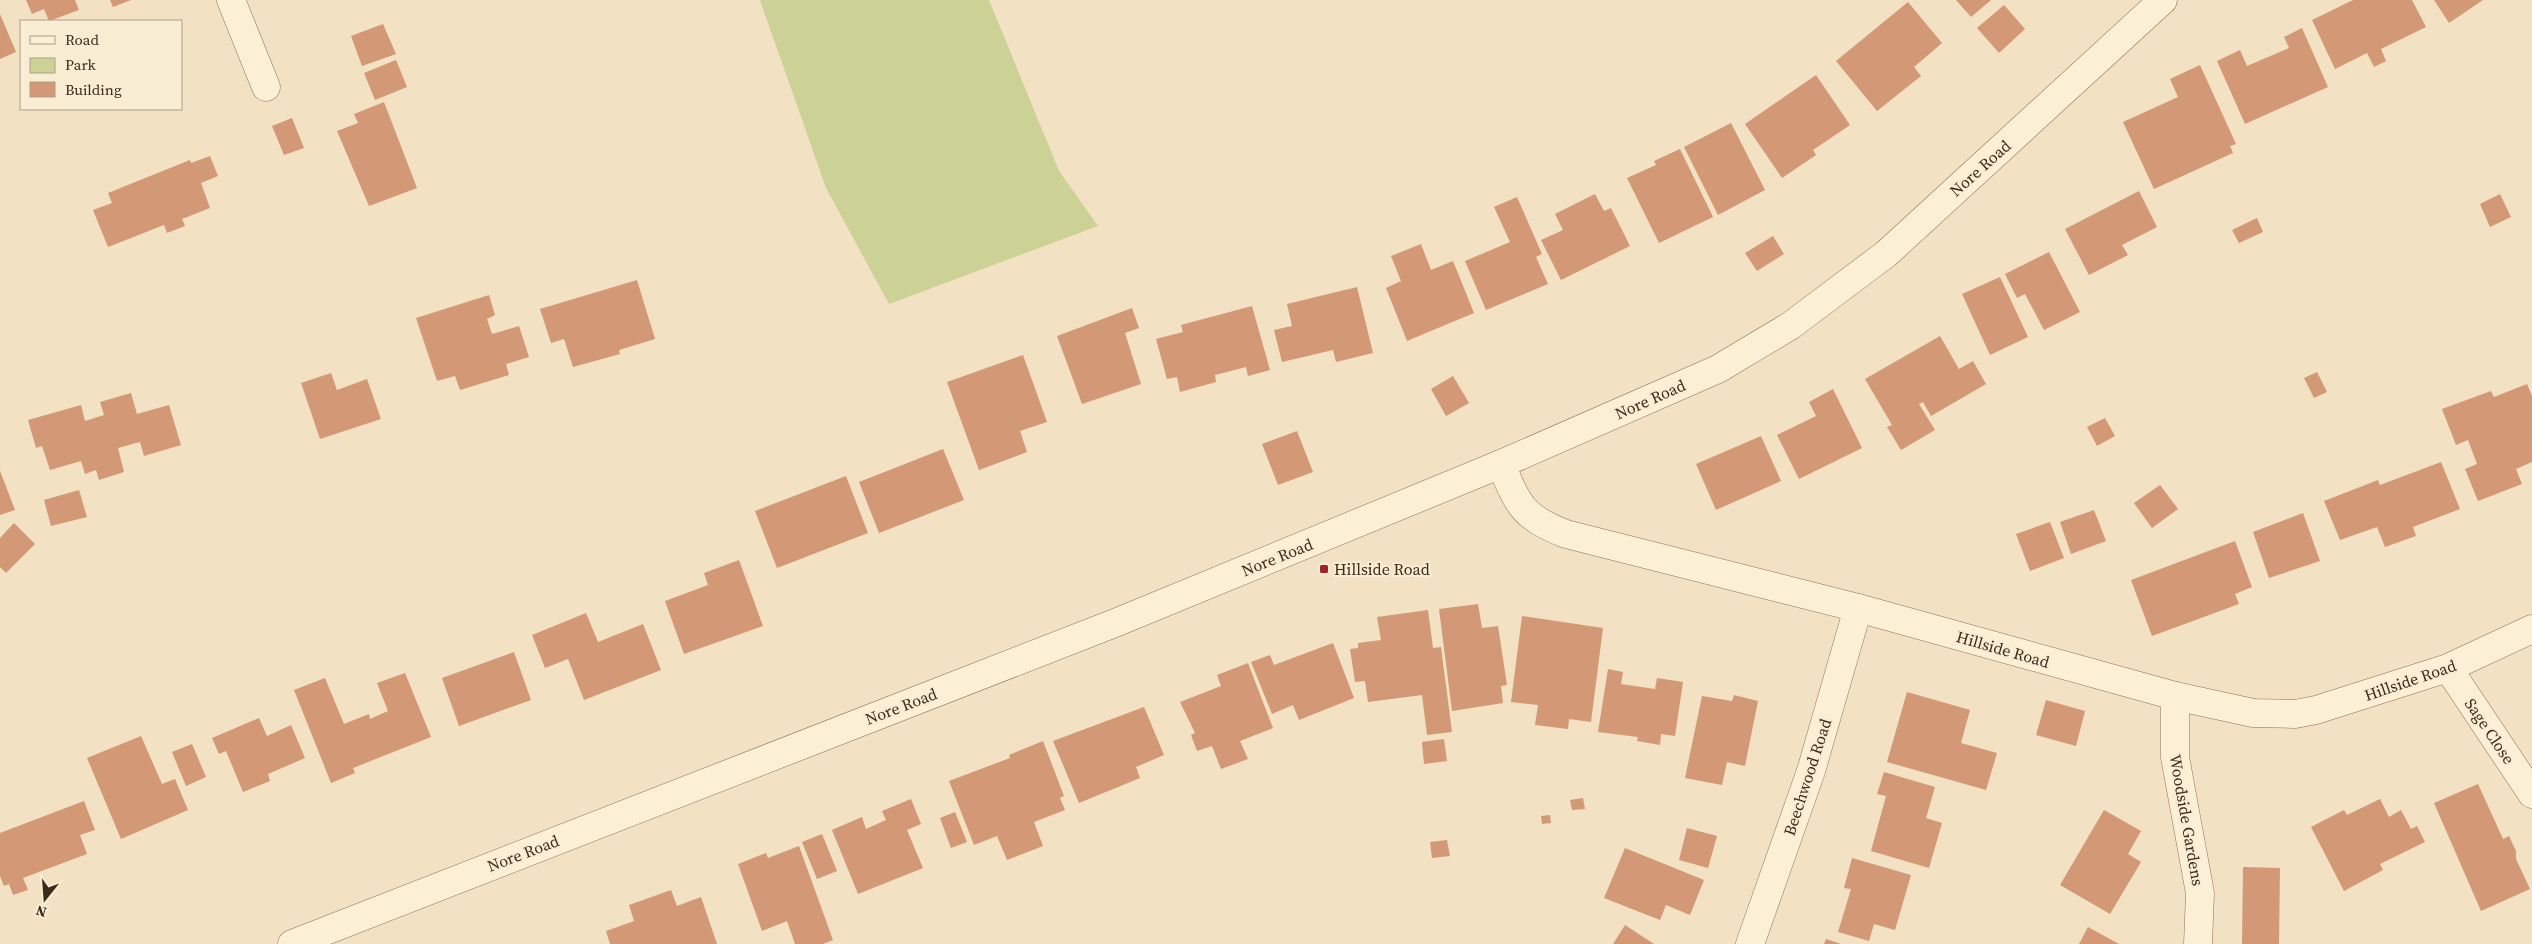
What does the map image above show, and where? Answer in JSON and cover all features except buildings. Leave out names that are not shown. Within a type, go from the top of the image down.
[{"type":"street","points":[[231,0],[266,87]]},
{"type":"street","name":"Nore Road","points":[[292,944],[1115,623],[1501,464],[1718,369],[1793,324],[1886,254],[2164,0]]},
{"type":"street","name":"Hillside Road","points":[[1501,464],[1522,508],[1546,527],[1566,534],[1858,608],[2175,696],[2253,713],[2295,714],[2316,710],[2448,668],[2532,629]]},
{"type":"street","name":"Beechwood Road","points":[[1750,944],[1811,771],[1858,608]]},
{"type":"street","name":"Sage Close","points":[[2448,668],[2532,794]]},
{"type":"street","name":"Woodside Gardens","points":[[2175,696],[2174,750],[2200,893],[2198,944]]},
{"type":"green space","points":[[760,0],[989,0],[1059,171],[1098,226],[889,304],[826,188]]},
{"type":"place","name":"Hillside Road","points":[[1324,569]]}]
